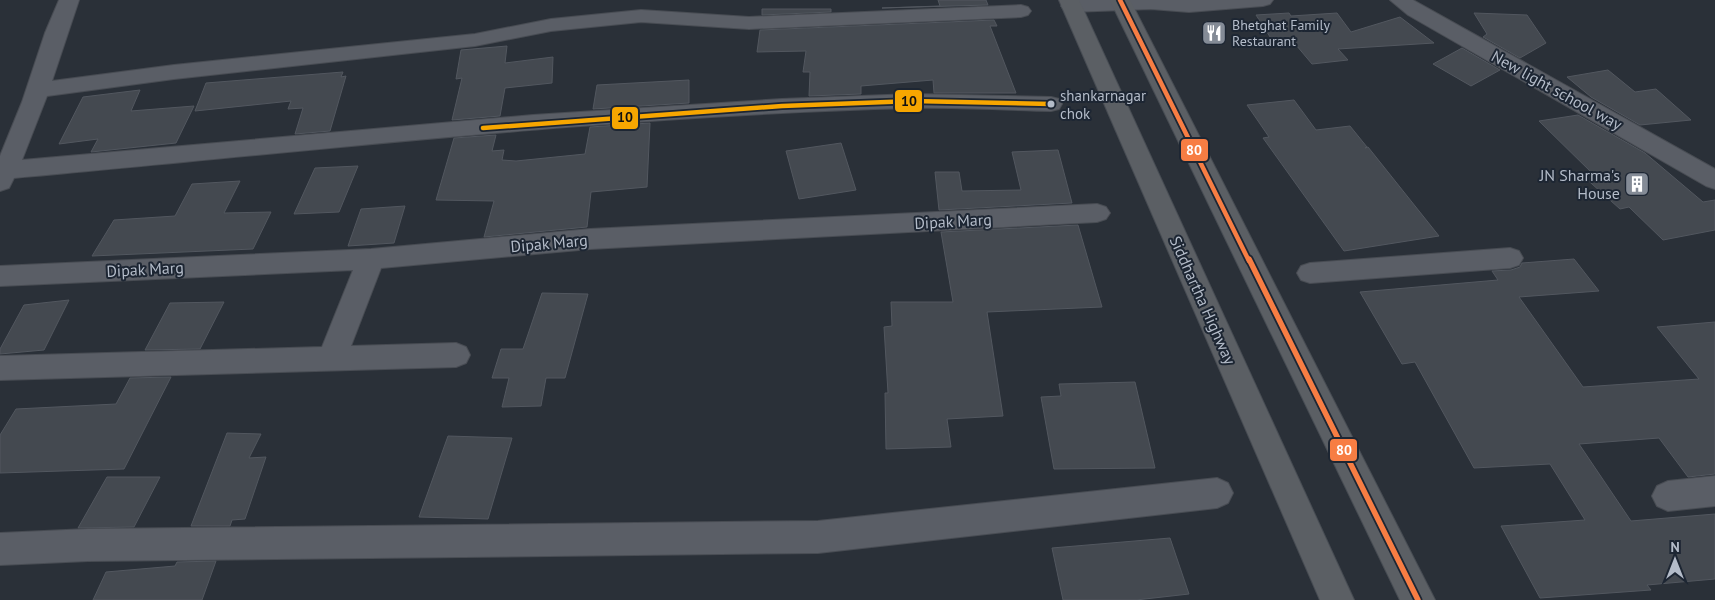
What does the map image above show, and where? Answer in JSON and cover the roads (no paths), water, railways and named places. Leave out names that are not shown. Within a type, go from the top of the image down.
[{"type":"highway","points":[[1121,2],[1418,600]]},
{"type":"highway","name":"Siddhartha Highway","points":[[1070,3],[1337,600]]},
{"type":"street","points":[[69,0],[57,25],[38,90],[3,176],[533,123],[782,106],[913,101],[1051,104]]},
{"type":"street","points":[[1070,3],[1151,2],[1189,6],[1263,0]]},
{"type":"street","name":"New light school way","points":[[1400,0],[1449,31],[1715,180]]},
{"type":"street","points":[[38,90],[174,72],[474,40],[551,26],[641,16],[749,23],[1022,11]]},
{"type":"street","name":"Dipak Marg","points":[[0,276],[371,259],[590,239],[1097,213]]},
{"type":"street","points":[[1310,273],[1510,258]]},
{"type":"street","points":[[331,360],[371,259]]},
{"type":"street","points":[[0,368],[456,355]]},
{"type":"street","points":[[1668,496],[1715,491]]},
{"type":"street","points":[[0,549],[117,545],[818,537],[1217,494]]},
{"type":"place","name":"Bhetghat Family Restaurant","points":[[1214,33]]},
{"type":"place","name":"shankarnagar chok","points":[[1051,104]]},
{"type":"place","name":"JN Sharma's House","points":[[1637,184]]}]
